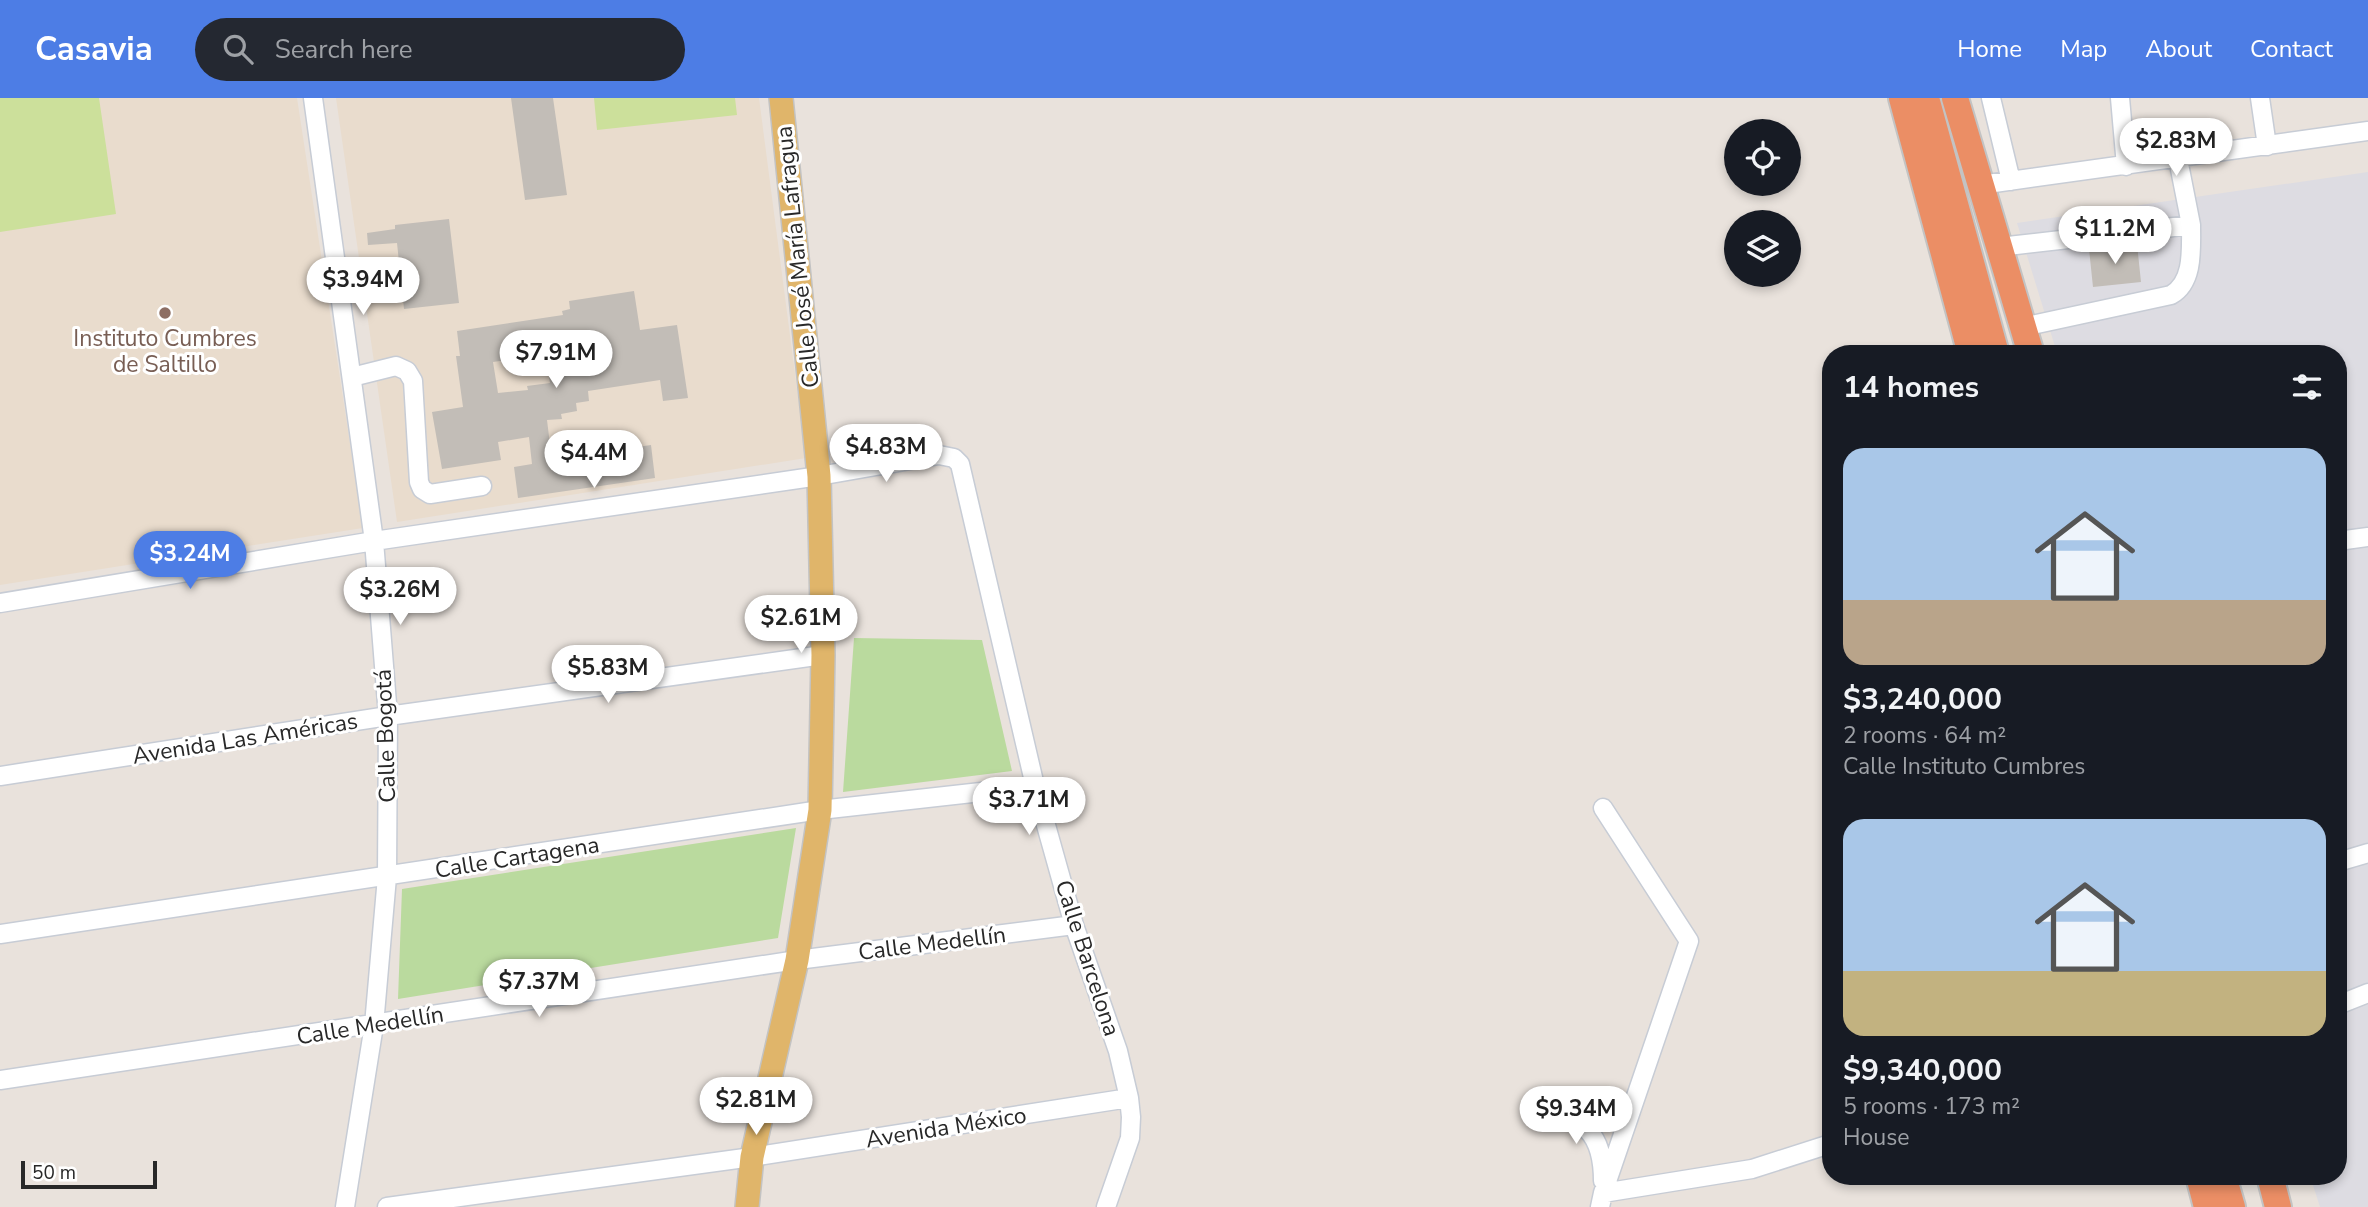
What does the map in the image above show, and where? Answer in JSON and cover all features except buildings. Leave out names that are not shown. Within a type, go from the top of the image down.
[{"type":"highway","points":[[1926,98],[1994,345]]},
{"type":"highway","points":[[1955,98],[2028,345]]},
{"type":"highway","points":[[1902,103],[1969,345]]},
{"type":"highway","points":[[2201,1185],[2207,1207]]},
{"type":"highway","points":[[2226,1185],[2232,1207]]},
{"type":"highway","points":[[2272,1185],[2278,1207]]},
{"type":"main road","name":"Calle José María Lafragua","points":[[747,1207],[752,1157],[797,961],[820,810],[823,655],[819,476],[781,98]]},
{"type":"street","name":"Calle Bogotá","points":[[313,98],[374,541],[388,716],[387,877],[374,1025],[345,1207]]},
{"type":"street","points":[[1991,98],[2011,181]]},
{"type":"street","points":[[2120,98],[2126,166]]},
{"type":"street","points":[[2260,98],[2267,146]]},
{"type":"street","points":[[1980,185],[2368,131]]},
{"type":"street","points":[[2023,327],[2177,292],[2185,283],[2192,252],[2191,225],[2178,159]]},
{"type":"street","points":[[1999,247],[2191,225]]},
{"type":"street","points":[[352,377],[396,366],[407,371],[413,381],[419,482],[422,489],[430,494],[482,486]]},
{"type":"street","name":"Calle Barcelona","points":[[819,476],[939,455],[954,458],[960,464],[1035,786],[1074,925],[1118,1051],[1129,1098],[1130,1138],[1106,1207]]},
{"type":"street","points":[[0,603],[374,541],[819,476]]},
{"type":"street","points":[[2347,540],[2368,537]]},
{"type":"street","name":"Avenida Las Américas","points":[[0,776],[388,716],[823,655]]},
{"type":"street","name":"Calle Cartagena","points":[[0,934],[820,810],[1035,786]]},
{"type":"street","points":[[1601,1200],[1689,941],[1602,808]]},
{"type":"street","points":[[2347,859],[2368,853]]},
{"type":"street","name":"Calle Medellín","points":[[0,1080],[797,961],[1074,925]]},
{"type":"street","points":[[2347,1001],[2368,993]]},
{"type":"street","name":"Avenida México","points":[[387,1207],[752,1157],[1129,1098]]},
{"type":"street","points":[[1542,1104],[1576,1118],[1591,1132],[1603,1159],[1601,1200]]},
{"type":"street","points":[[1601,1200],[1752,1169],[1822,1147]]},
{"type":"shaded area","name":"Instituto Cumbres de Saltillo","points":[[0,98],[297,98],[363,528],[0,585]]},
{"type":"shaded area","points":[[336,98],[759,98],[806,458],[397,522]]},
{"type":"shaded area","points":[[2368,172],[2368,1207],[2320,1207],[2313,1185],[2347,1185],[2347,345],[2055,345],[2017,223]]},
{"type":"green space","points":[[0,98],[99,98],[116,214],[0,232]]},
{"type":"green space","points":[[594,98],[735,98],[737,115],[597,130]]},
{"type":"green space","points":[[854,638],[982,640],[1012,771],[843,792]]},
{"type":"green space","points":[[796,828],[778,938],[398,999],[402,889]]},
{"type":"place","name":"Instituto Cumbres de Saltillo","points":[[165,313]]}]
